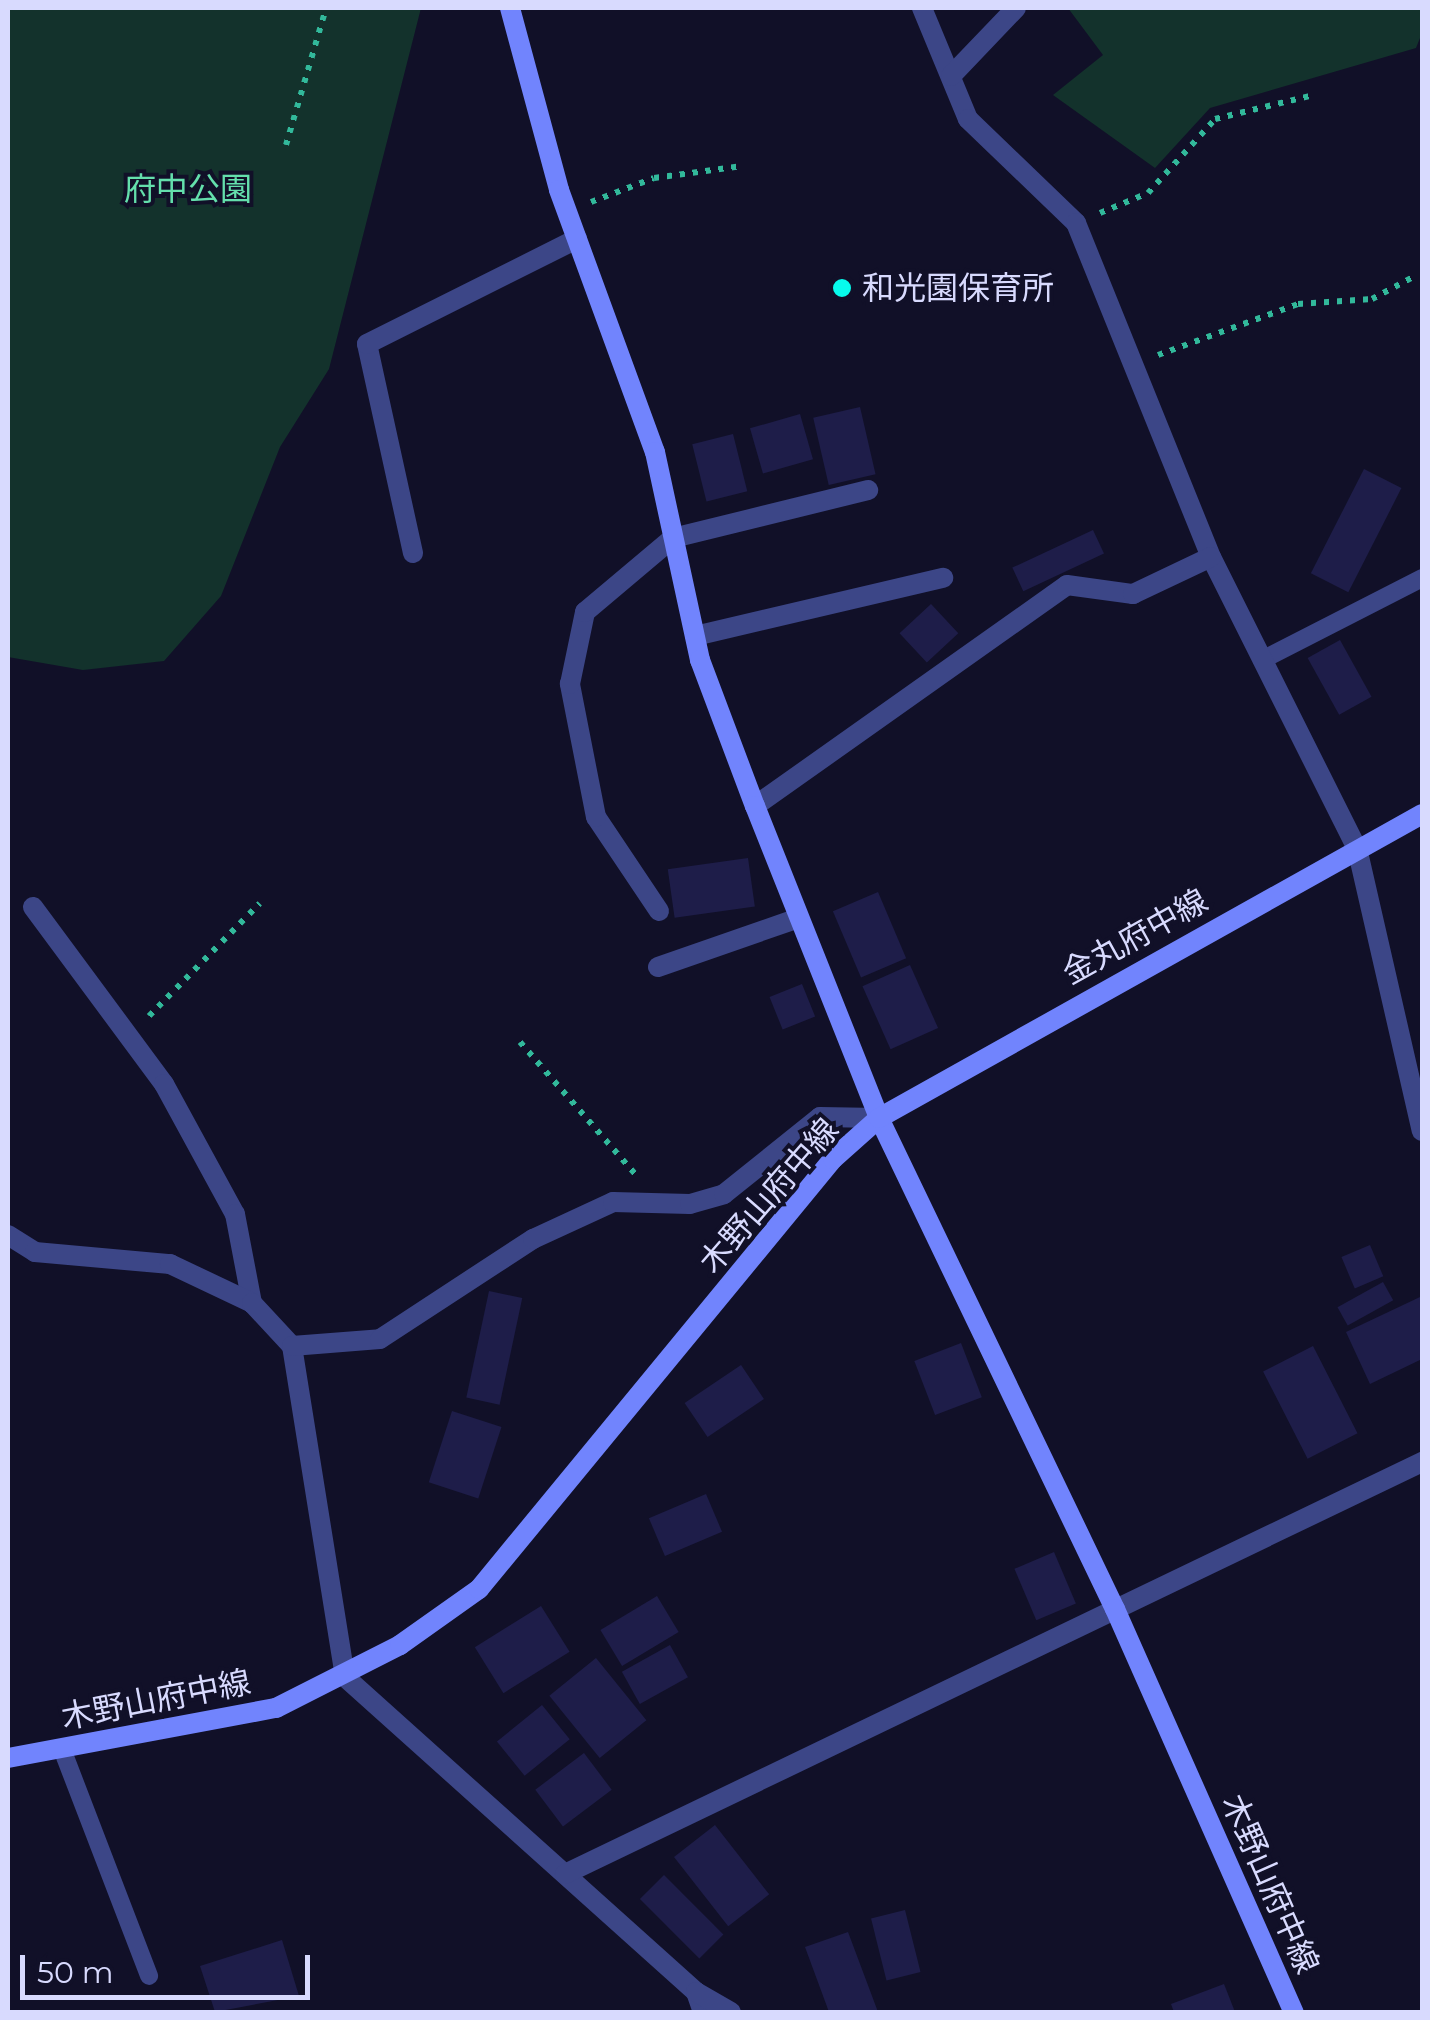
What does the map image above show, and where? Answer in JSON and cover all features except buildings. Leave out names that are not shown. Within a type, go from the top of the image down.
[{"type":"main road","points":[[510,8],[567,212],[654,452],[696,636],[755,806],[879,1118]]},
{"type":"main road","name":"金丸府中線","points":[[879,1118],[1422,814]]},
{"type":"main road","name":"木野山府中線","points":[[8,1758],[276,1708],[344,1677],[480,1590],[833,1158],[879,1118],[1115,1609],[1294,2012]]},
{"type":"street","points":[[922,8],[968,119],[1076,222],[1211,558],[1356,848],[1422,1131]]},
{"type":"street","points":[[951,76],[1016,8]]},
{"type":"street","points":[[413,554],[367,344],[577,240]]},
{"type":"street","points":[[659,911],[596,817],[570,684],[584,612],[674,538],[868,490]]},
{"type":"street","points":[[755,806],[1066,585],[1133,594],[1211,558]]},
{"type":"street","points":[[696,636],[943,578]]},
{"type":"street","points":[[33,907],[129,1040],[235,1214],[252,1302]]},
{"type":"street","points":[[658,966],[799,918]]},
{"type":"street","points":[[292,1346],[380,1339],[533,1239],[613,1202],[648,1203],[724,1194],[820,1117],[879,1118]]},
{"type":"street","points":[[8,1236],[35,1252],[170,1264],[252,1302],[292,1346],[344,1677],[696,1992],[731,2012]]},
{"type":"street","points":[[564,1874],[1422,1462]]},
{"type":"street","points":[[696,1992],[703,2012]]},
{"type":"lane","points":[[1262,660],[1422,578]]},
{"type":"lane","points":[[62,1749],[149,1976]]},
{"type":"path","points":[[286,145],[326,8]]},
{"type":"path","points":[[1076,222],[1148,193],[1215,119],[1310,96]]},
{"type":"path","points":[[567,212],[654,178],[742,166]]},
{"type":"path","points":[[1133,364],[1298,304],[1372,299],[1415,276]]},
{"type":"path","points":[[129,1040],[260,903]]},
{"type":"path","points":[[520,1042],[628,1157],[648,1203]]},
{"type":"green space","name":"府中公園","points":[[8,8],[421,8],[329,369],[280,447],[221,596],[164,661],[83,670],[8,657]]},
{"type":"green space","points":[[1068,8],[1422,8],[1422,33],[1416,48],[1210,108],[1155,168],[1053,95],[1103,55]]},
{"type":"place","name":"和光園保育所","points":[[842,288]]}]
